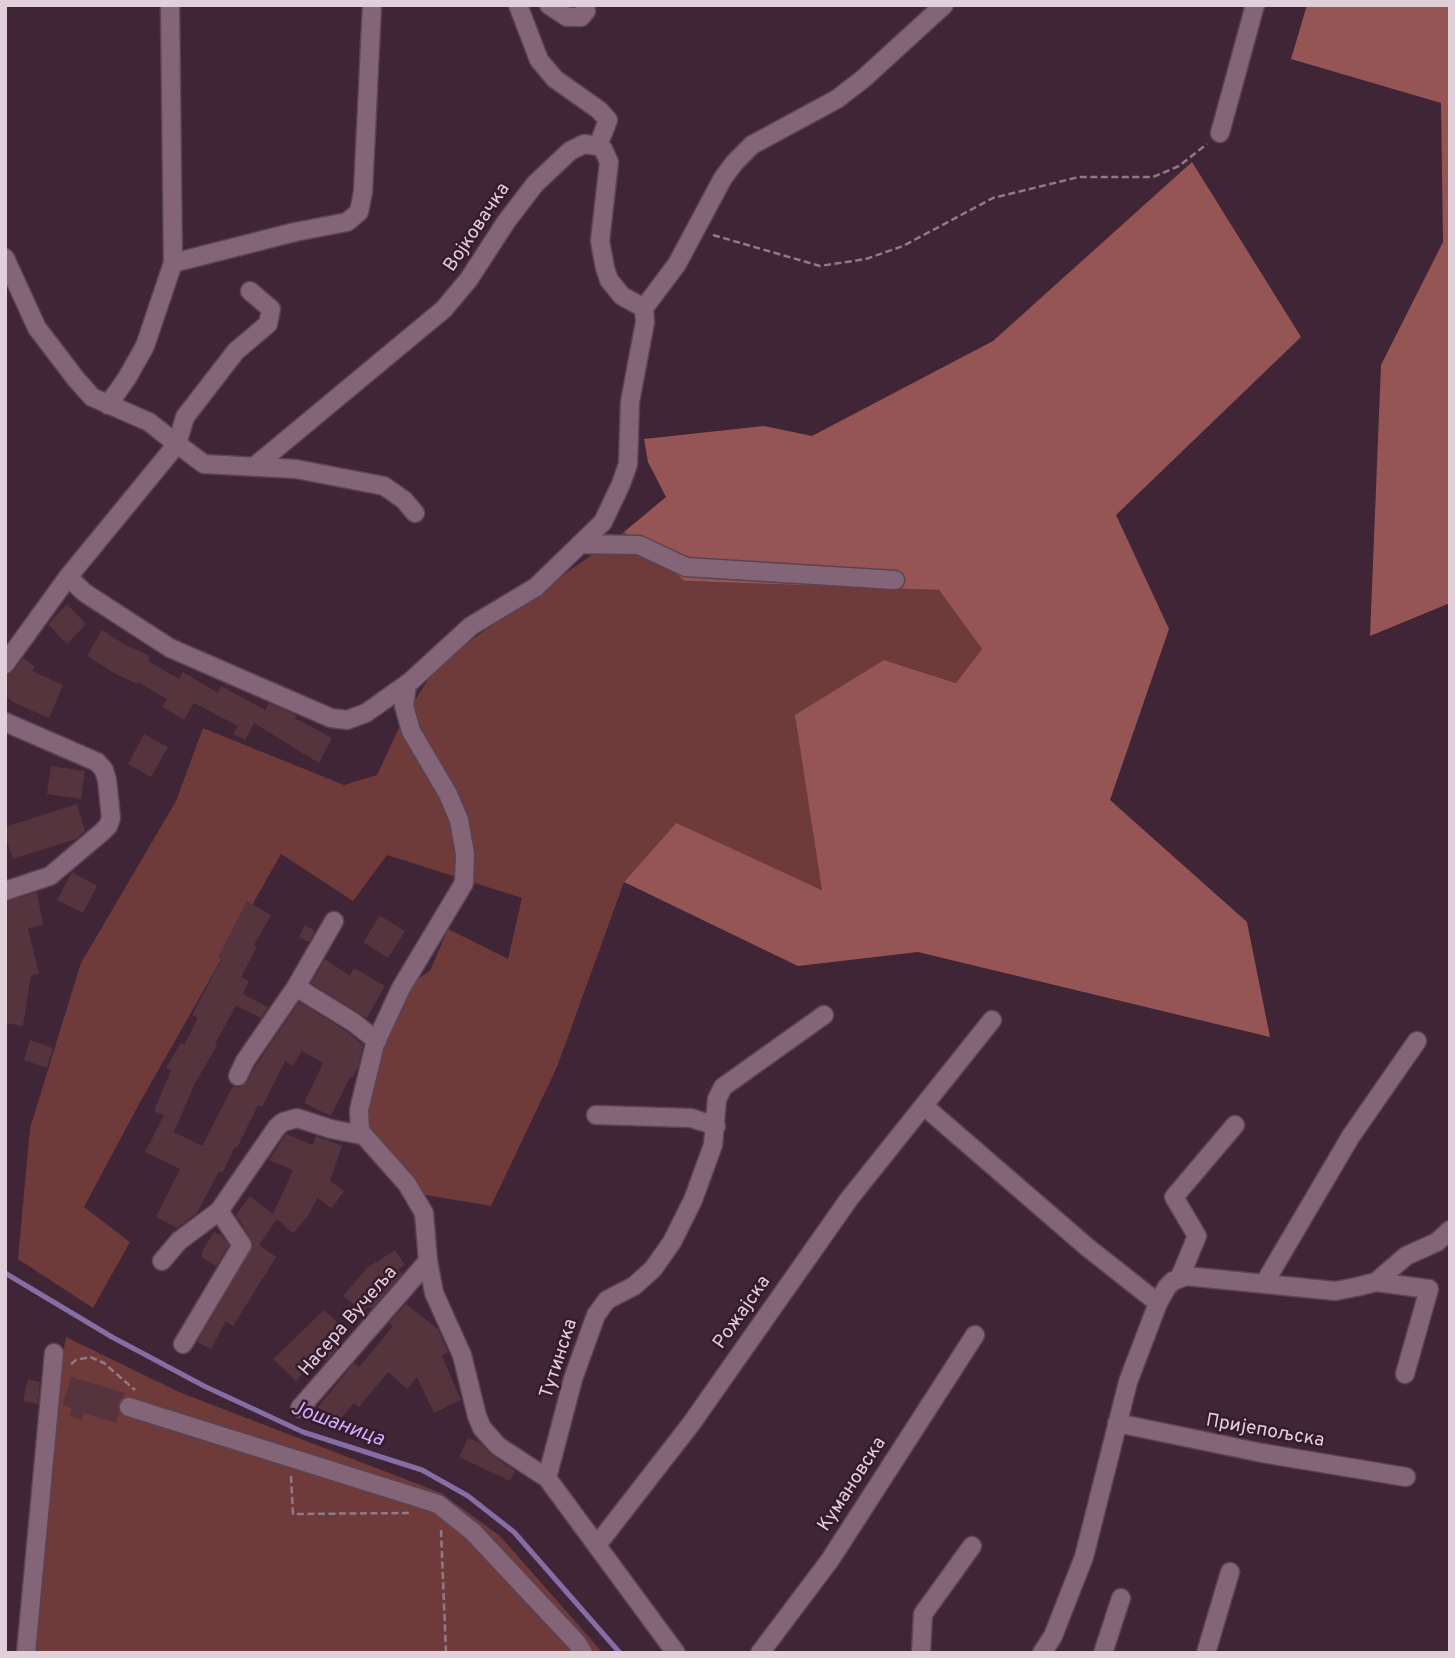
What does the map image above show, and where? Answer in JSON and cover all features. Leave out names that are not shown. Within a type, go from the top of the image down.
[{"type":"street","points":[[108,405],[145,346],[173,263],[170,5]]},
{"type":"street","points":[[173,263],[295,232],[347,222],[359,212],[363,192],[372,5]]},
{"type":"street","points":[[517,5],[539,60],[555,79],[599,110],[608,120],[598,146],[607,155],[609,162],[600,241],[605,268],[609,280],[622,296],[644,308]]},
{"type":"street","points":[[549,5],[567,17],[581,17],[586,11],[585,5]]},
{"type":"street","points":[[68,577],[85,593],[170,648],[331,718],[347,720],[366,713],[407,684],[471,626],[536,587],[603,522],[628,464],[630,402],[645,322],[644,308],[677,264],[723,178],[752,145],[837,99],[863,79],[944,5]]},
{"type":"street","points":[[1220,133],[1255,5]]},
{"type":"street","name":"Војковачка","points":[[255,466],[444,309],[470,279],[520,201],[546,172],[577,147],[584,144],[598,146]]},
{"type":"street","points":[[5,258],[37,328],[92,397],[149,422],[204,464],[255,466],[337,476],[384,486],[404,500],[415,513]]},
{"type":"street","points":[[5,664],[68,577],[177,444],[185,417],[236,351],[268,324],[271,309],[250,291]]},
{"type":"street","points":[[580,544],[639,545],[686,567],[895,580]]},
{"type":"street","points":[[162,1261],[179,1241],[219,1211],[277,1127],[289,1118],[362,1135],[359,1110],[377,1041],[401,988],[464,883],[463,836],[459,820],[448,794],[411,731],[404,706],[407,684]]},
{"type":"street","points":[[5,722],[97,762],[104,770],[107,780],[111,818],[102,832],[50,876],[5,891]]},
{"type":"street","points":[[238,1076],[245,1061],[296,987],[334,920]]},
{"type":"street","points":[[296,987],[353,1022],[377,1041]]},
{"type":"street","name":"Тутинска","points":[[547,1478],[573,1379],[596,1315],[607,1300],[634,1286],[653,1269],[672,1242],[701,1179],[713,1145],[717,1099],[723,1087],[824,1015]]},
{"type":"street","name":"Рожајска","points":[[597,1545],[691,1424],[849,1199],[992,1020]]},
{"type":"street","points":[[1265,1282],[1351,1136],[1417,1041]]},
{"type":"street","points":[[924,1106],[1087,1247],[1158,1303]]},
{"type":"street","points":[[596,1115],[691,1118],[716,1126]]},
{"type":"street","points":[[1042,1653],[1053,1636],[1084,1557],[1128,1382],[1158,1303],[1167,1287],[1180,1277],[1197,1236],[1174,1197],[1235,1125]]},
{"type":"street","name":"Насера Вучеља","points":[[362,1135],[385,1157],[415,1195],[424,1213],[428,1261],[437,1302],[462,1355],[482,1428],[498,1446],[547,1478]]},
{"type":"street","points":[[183,1344],[242,1245],[219,1211]]},
{"type":"street","points":[[1376,1282],[1406,1256],[1437,1242],[1450,1230]]},
{"type":"street","name":"Насера Вучеља","points":[[300,1408],[428,1261]]},
{"type":"street","points":[[1180,1277],[1265,1282],[1335,1291],[1376,1282],[1429,1289],[1405,1374]]},
{"type":"street","name":"Кумановска","points":[[760,1653],[830,1560],[975,1335]]},
{"type":"street","points":[[26,1653],[54,1353]]},
{"type":"street","points":[[129,1407],[438,1504],[473,1532],[577,1643],[583,1653]]},
{"type":"street","name":"Пријепољска","points":[[1117,1423],[1262,1453],[1406,1478]]},
{"type":"street","points":[[547,1478],[676,1653]]},
{"type":"street","points":[[921,1653],[923,1615],[972,1546]]},
{"type":"street","points":[[1206,1653],[1230,1572]]},
{"type":"street","points":[[1103,1653],[1121,1598]]},
{"type":"path","points":[[697,230],[820,266],[866,259],[903,246],[993,198],[1079,177],[1153,177],[1179,166],[1220,133]]},
{"type":"path","points":[[69,1365],[76,1360],[90,1357],[104,1363],[126,1384],[144,1396]]},
{"type":"path","points":[[290,1457],[293,1514],[414,1513]]},
{"type":"path","points":[[441,1527],[446,1653]]},
{"type":"shaded area","points":[[1307,5],[1450,5],[1450,603],[1370,636],[1381,365],[1443,242],[1441,103],[1291,59]]},
{"type":"shaded area","points":[[1192,162],[1301,337],[1116,515],[1169,629],[1110,800],[1247,922],[1270,1037],[918,952],[798,966],[624,882],[676,823],[822,890],[795,715],[884,660],[956,683],[982,649],[939,590],[685,581],[624,532],[666,497],[648,462],[644,439],[764,426],[812,436],[993,341]]},
{"type":"shaded area","points":[[624,532],[685,581],[939,590],[982,649],[957,683],[884,660],[823,890],[675,824],[624,882],[557,1067],[491,1206],[420,1194],[363,1124],[380,1044],[405,987],[430,971],[448,929],[508,959],[522,898],[387,855],[353,901],[281,854],[84,1207],[130,1242],[93,1308],[18,1259],[30,1128],[81,963],[176,801],[203,728],[344,785],[377,775],[404,717],[439,663]]},
{"type":"shaded area","points":[[66,1337],[179,1392],[441,1493],[500,1536],[603,1653],[32,1653],[49,1426]]},
{"type":"building","points":[[67,604],[86,624],[67,644],[48,624]]},
{"type":"building","points":[[102,630],[150,656],[148,661],[179,679],[183,672],[218,693],[221,686],[265,710],[269,703],[296,715],[295,718],[332,738],[319,763],[254,723],[245,740],[233,734],[238,726],[194,703],[184,720],[162,707],[167,699],[138,682],[137,684],[114,673],[87,656]]},
{"type":"building","points":[[23,658],[35,667],[32,671],[63,685],[49,718],[5,696],[5,675],[14,671]]},
{"type":"building","points":[[144,734],[168,747],[151,777],[128,764]]},
{"type":"building","points":[[51,766],[85,771],[81,799],[47,794]]},
{"type":"building","points":[[77,804],[85,831],[76,839],[13,859],[5,827]]},
{"type":"building","points":[[72,872],[97,886],[83,913],[57,900]]},
{"type":"building","points":[[37,892],[43,925],[28,928],[39,974],[31,975],[23,1026],[5,1023],[5,902]]},
{"type":"building","points":[[247,901],[271,915],[254,945],[257,947],[241,977],[249,981],[243,994],[268,1007],[261,1018],[236,1006],[194,1085],[174,1132],[202,1146],[233,1086],[240,1087],[248,1081],[299,1002],[346,1031],[363,1045],[358,1068],[352,1078],[350,1077],[331,1116],[304,1103],[323,1063],[302,1051],[293,1066],[285,1061],[262,1107],[258,1105],[237,1148],[235,1147],[222,1173],[219,1171],[197,1213],[177,1228],[156,1217],[180,1169],[145,1152],[164,1115],[154,1111],[171,1070],[166,1068],[181,1043],[184,1045],[198,1018],[192,1015],[222,959],[218,957]]},
{"type":"building","points":[[380,916],[405,931],[388,958],[363,942]]},
{"type":"building","points":[[305,925],[315,931],[309,942],[299,937]]},
{"type":"building","points":[[325,959],[350,976],[354,968],[385,986],[367,1018],[311,983]]},
{"type":"building","points":[[30,1040],[53,1048],[47,1068],[24,1060]]},
{"type":"building","points":[[286,1134],[313,1145],[316,1136],[342,1146],[330,1181],[344,1191],[332,1208],[317,1198],[308,1216],[293,1233],[277,1219],[259,1245],[276,1257],[233,1326],[226,1321],[211,1349],[197,1342],[253,1245],[236,1215],[250,1196],[273,1214],[293,1170],[269,1160]]},
{"type":"building","points":[[214,1232],[221,1235],[229,1245],[216,1266],[202,1257],[202,1252]]},
{"type":"building","points":[[395,1250],[405,1265],[398,1269],[402,1274],[372,1309],[368,1306],[363,1312],[343,1296],[367,1268]]},
{"type":"building","points":[[406,1304],[438,1329],[448,1352],[442,1356],[461,1400],[434,1413],[417,1377],[407,1389],[388,1372],[359,1407],[354,1403],[337,1423],[318,1407],[354,1363],[359,1367],[393,1326],[389,1323]]},
{"type":"building","points":[[324,1310],[346,1330],[333,1345],[337,1348],[326,1361],[320,1355],[296,1381],[273,1359]]},
{"type":"building","points":[[71,1377],[125,1393],[118,1404],[116,1423],[84,1413],[82,1420],[70,1416],[72,1408],[63,1405]]},
{"type":"building","points":[[28,1379],[40,1382],[38,1404],[23,1401]]},
{"type":"building","points":[[468,1438],[480,1443],[515,1471],[510,1481],[459,1457]]},
{"type":"waterway","name":"Јошаница","points":[[5,1273],[112,1337],[204,1386],[303,1432],[422,1470],[468,1496],[514,1532],[620,1653]]}]
